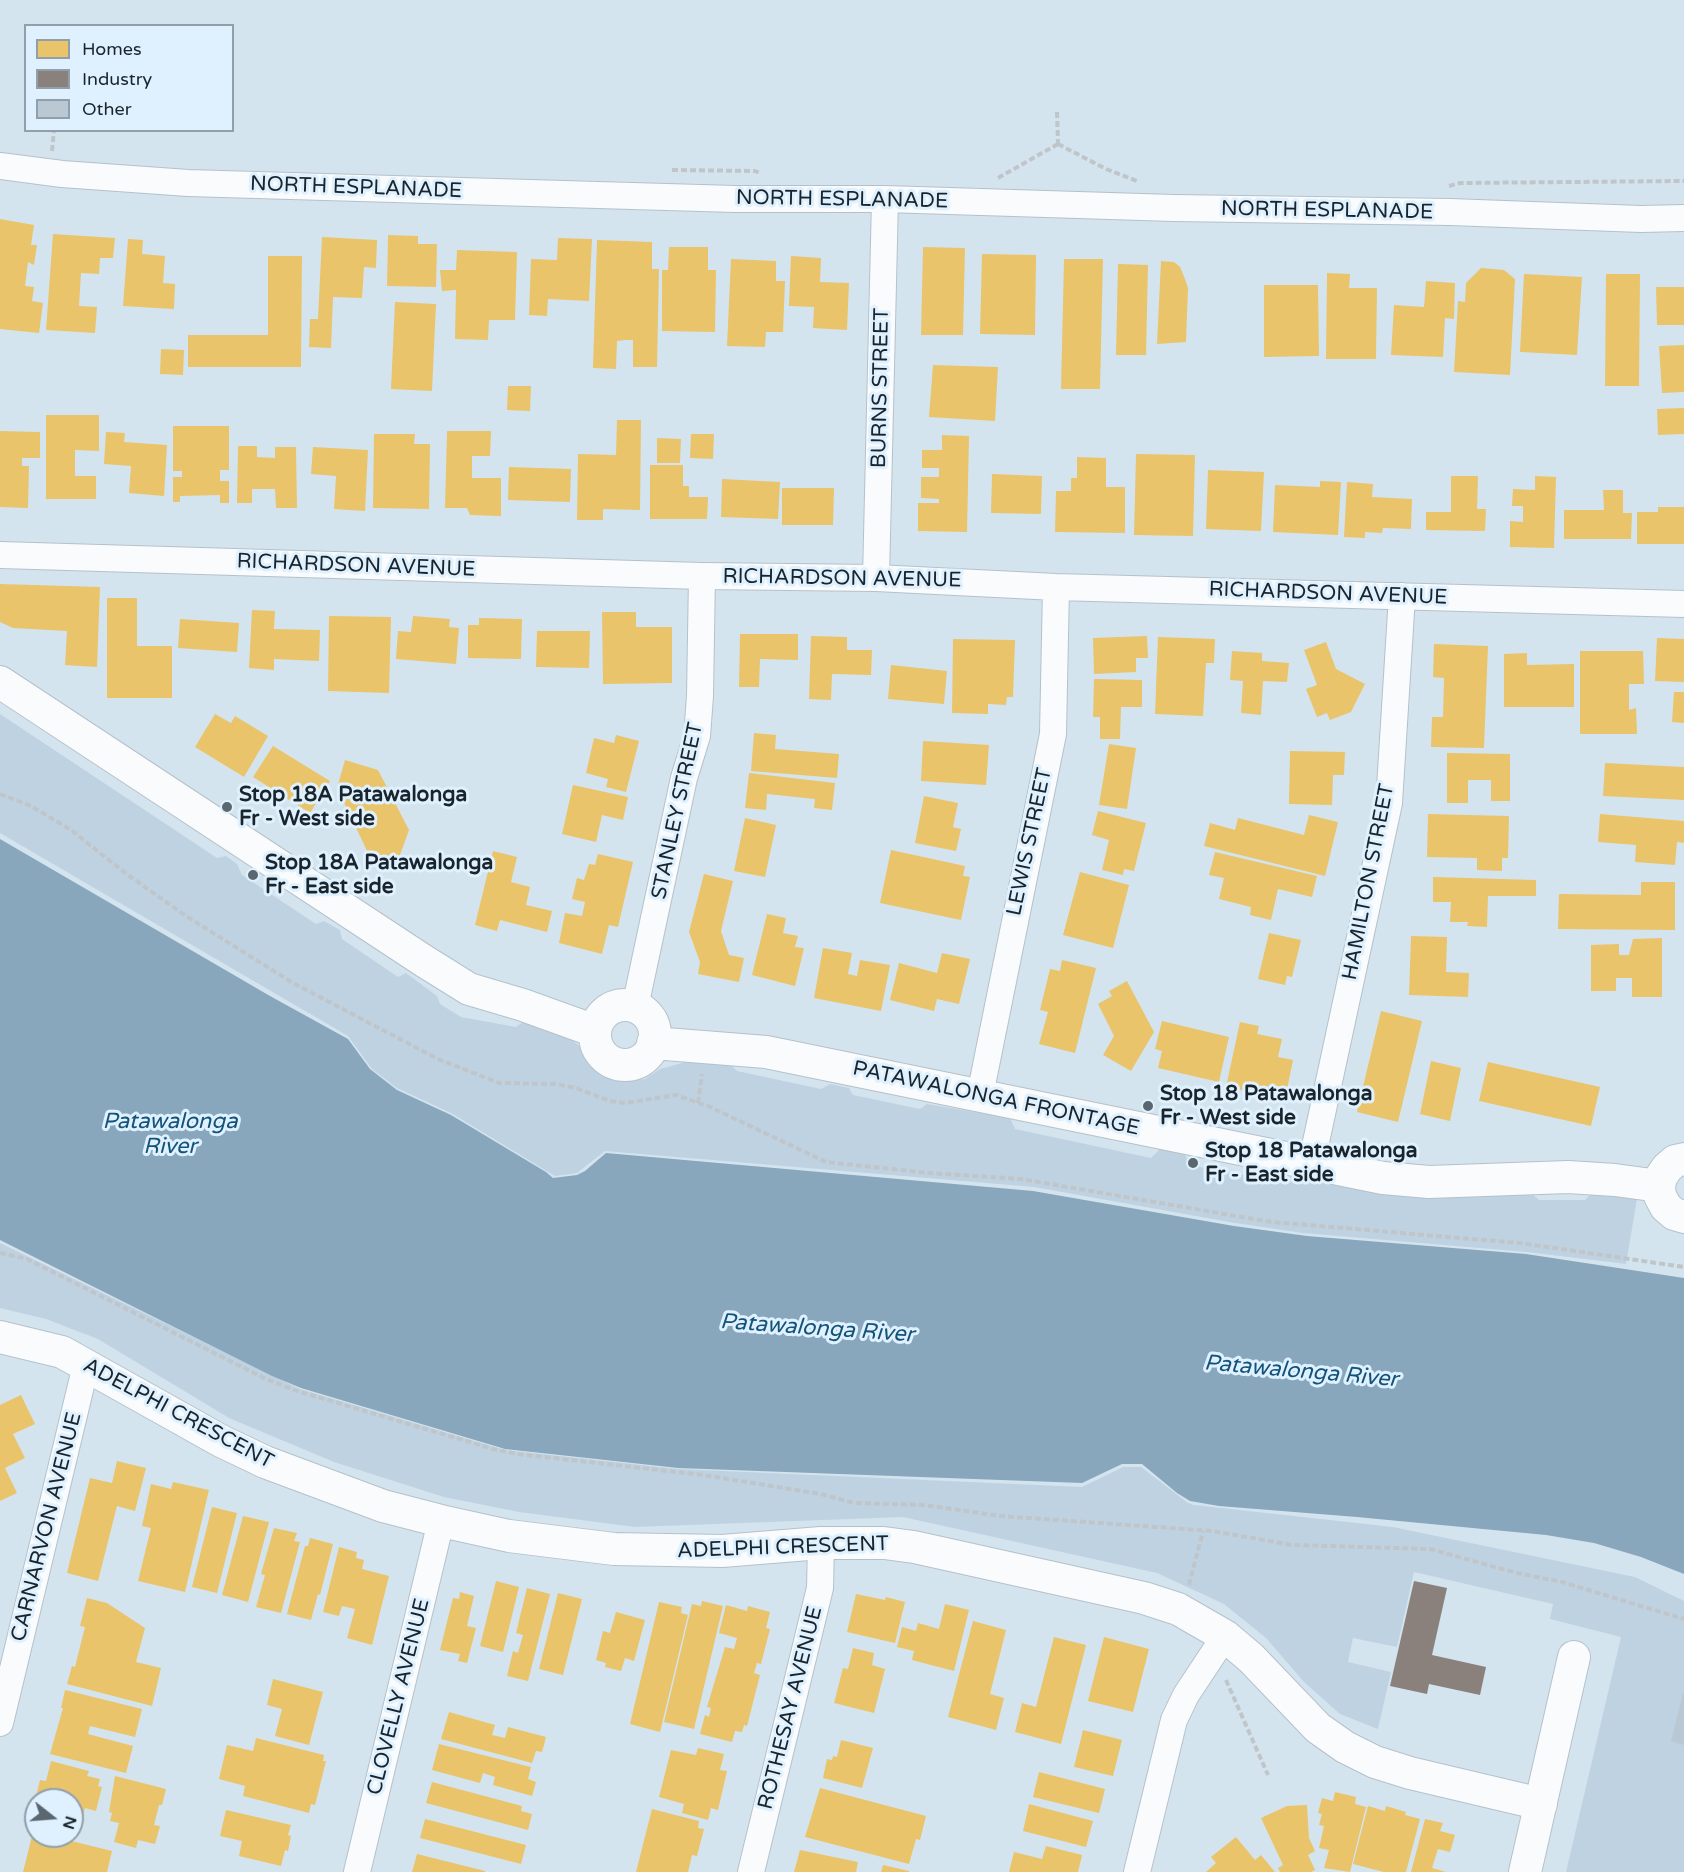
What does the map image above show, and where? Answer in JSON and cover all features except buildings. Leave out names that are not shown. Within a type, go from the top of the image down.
[{"type":"street","name":"NORTH ESPLANADE","points":[[0,166],[62,174],[188,183],[735,199],[885,199],[1174,208],[1438,212],[1641,219],[1684,218]]},
{"type":"street","name":"BURNS STREET","points":[[876,578],[885,199]]},
{"type":"street","name":"RICHARDSON AVENUE","points":[[0,555],[702,576],[876,578],[1056,586],[1684,604]]},
{"type":"street","name":"STANLEY STREET","points":[[635,1007],[684,778],[697,736],[702,576]]},
{"type":"street","name":"LEWIS STREET","points":[[980,1095],[1053,734],[1056,586]]},
{"type":"street","name":"HAMILTON STREET","points":[[1311,1165],[1389,802],[1402,596]]},
{"type":"street","points":[[0,682],[424,961],[469,988],[595,1031]]},
{"type":"street","points":[[627,1005],[643,1011],[653,1026],[653,1043],[649,1051],[636,1062],[618,1064],[610,1061],[598,1048],[595,1031],[598,1022],[609,1009],[627,1005]]},
{"type":"street","name":"PATAWALONGA FRONTAGE","points":[[653,1043],[766,1052],[1383,1178],[1430,1182],[1568,1177],[1659,1186]]},
{"type":"street","points":[[1684,1159],[1675,1161],[1667,1168],[1661,1177],[1659,1186],[1660,1196],[1666,1207],[1674,1214],[1684,1217]]},
{"type":"street","name":"ADELPHI CRESCENT","points":[[0,1337],[62,1352],[212,1436],[265,1462],[383,1506],[441,1521],[509,1536],[614,1549],[722,1551],[856,1542],[914,1547],[1144,1598],[1178,1609],[1225,1636],[1251,1658],[1317,1728],[1345,1747],[1375,1762],[1410,1773],[1541,1804]]},
{"type":"street","name":"CARNARVON AVENUE","points":[[0,1723],[86,1365]]},
{"type":"street","name":"CLOVELLY AVENUE","points":[[357,1872],[441,1521]]},
{"type":"street","name":"ROTHESAY AVENUE","points":[[751,1872],[820,1588],[821,1543]]},
{"type":"street","points":[[1137,1872],[1174,1720],[1186,1695],[1225,1636]]},
{"type":"street","points":[[1526,1872],[1574,1657]]},
{"type":"path","points":[[1057,112],[1058,144]]},
{"type":"path","points":[[1058,144],[1137,182]]},
{"type":"path","points":[[989,183],[1058,144]]},
{"type":"path","points":[[0,794],[31,806],[71,830],[128,875],[235,948],[293,982],[438,1059],[499,1083],[556,1084],[576,1088],[610,1101],[625,1103],[676,1095],[826,1162],[930,1173],[1022,1179],[1271,1222],[1520,1243],[1684,1267]]},
{"type":"path","points":[[698,1103],[703,1072]]},
{"type":"path","points":[[0,1252],[27,1259],[264,1378],[304,1393],[493,1449],[518,1454],[703,1475],[821,1494],[854,1503],[924,1505],[1001,1516],[1203,1531],[1293,1545],[1430,1549],[1517,1573],[1562,1582],[1684,1619]]},
{"type":"path","points":[[1189,1587],[1203,1531]]},
{"type":"path","points":[[1225,1679],[1268,1775]]},
{"type":"shaded area","points":[[0,714],[217,858],[226,856],[237,864],[242,875],[316,924],[324,921],[340,930],[342,939],[398,977],[406,973],[437,996],[440,1004],[461,1017],[516,1027],[524,1021],[565,1035],[582,1048],[601,1068],[621,1081],[645,1079],[660,1069],[711,1059],[728,1062],[737,1071],[821,1089],[830,1084],[849,1088],[853,1095],[920,1109],[927,1104],[1010,1118],[1015,1129],[1151,1158],[1160,1149],[1185,1154],[1189,1165],[1265,1179],[1274,1174],[1394,1195],[1531,1193],[1539,1200],[1585,1200],[1593,1192],[1618,1193],[1637,1199],[1626,1264],[1527,1252],[1303,1233],[1034,1187],[605,1151],[577,1173],[555,1176],[451,1113],[397,1088],[372,1069],[348,1036],[0,833]]},
{"type":"shaded area","points":[[0,1243],[300,1389],[505,1450],[678,1469],[1082,1487],[1123,1467],[1141,1467],[1188,1503],[1194,1505],[1393,1527],[1635,1577],[1684,1601],[1684,1872],[1566,1872],[1621,1637],[1550,1619],[1553,1604],[1414,1572],[1397,1647],[1353,1638],[1348,1662],[1391,1672],[1378,1729],[1340,1714],[1304,1682],[1266,1638],[1224,1604],[1157,1573],[903,1517],[635,1527],[519,1512],[444,1497],[334,1462],[229,1418],[98,1339],[46,1319],[0,1308]]},
{"type":"water","name":"Patawalonga River","points":[[0,839],[348,1039],[370,1069],[397,1090],[451,1115],[553,1178],[577,1175],[606,1153],[1033,1191],[1234,1226],[1307,1236],[1526,1254],[1684,1278],[1684,1574],[1641,1557],[1594,1543],[1546,1535],[1219,1506],[1190,1501],[1142,1464],[1122,1464],[1082,1483],[678,1468],[505,1449],[301,1388],[272,1376],[0,1240]]},
{"type":"place","name":"Stop 18A Patawalonga Fr - West side","points":[[227,807]]},
{"type":"place","name":"Stop 18A Patawalonga Fr - East side","points":[[253,875]]},
{"type":"place","name":"Stop 18 Patawalonga Fr - West side","points":[[1148,1106]]},
{"type":"place","name":"Stop 18 Patawalonga Fr - East side","points":[[1193,1163]]}]
